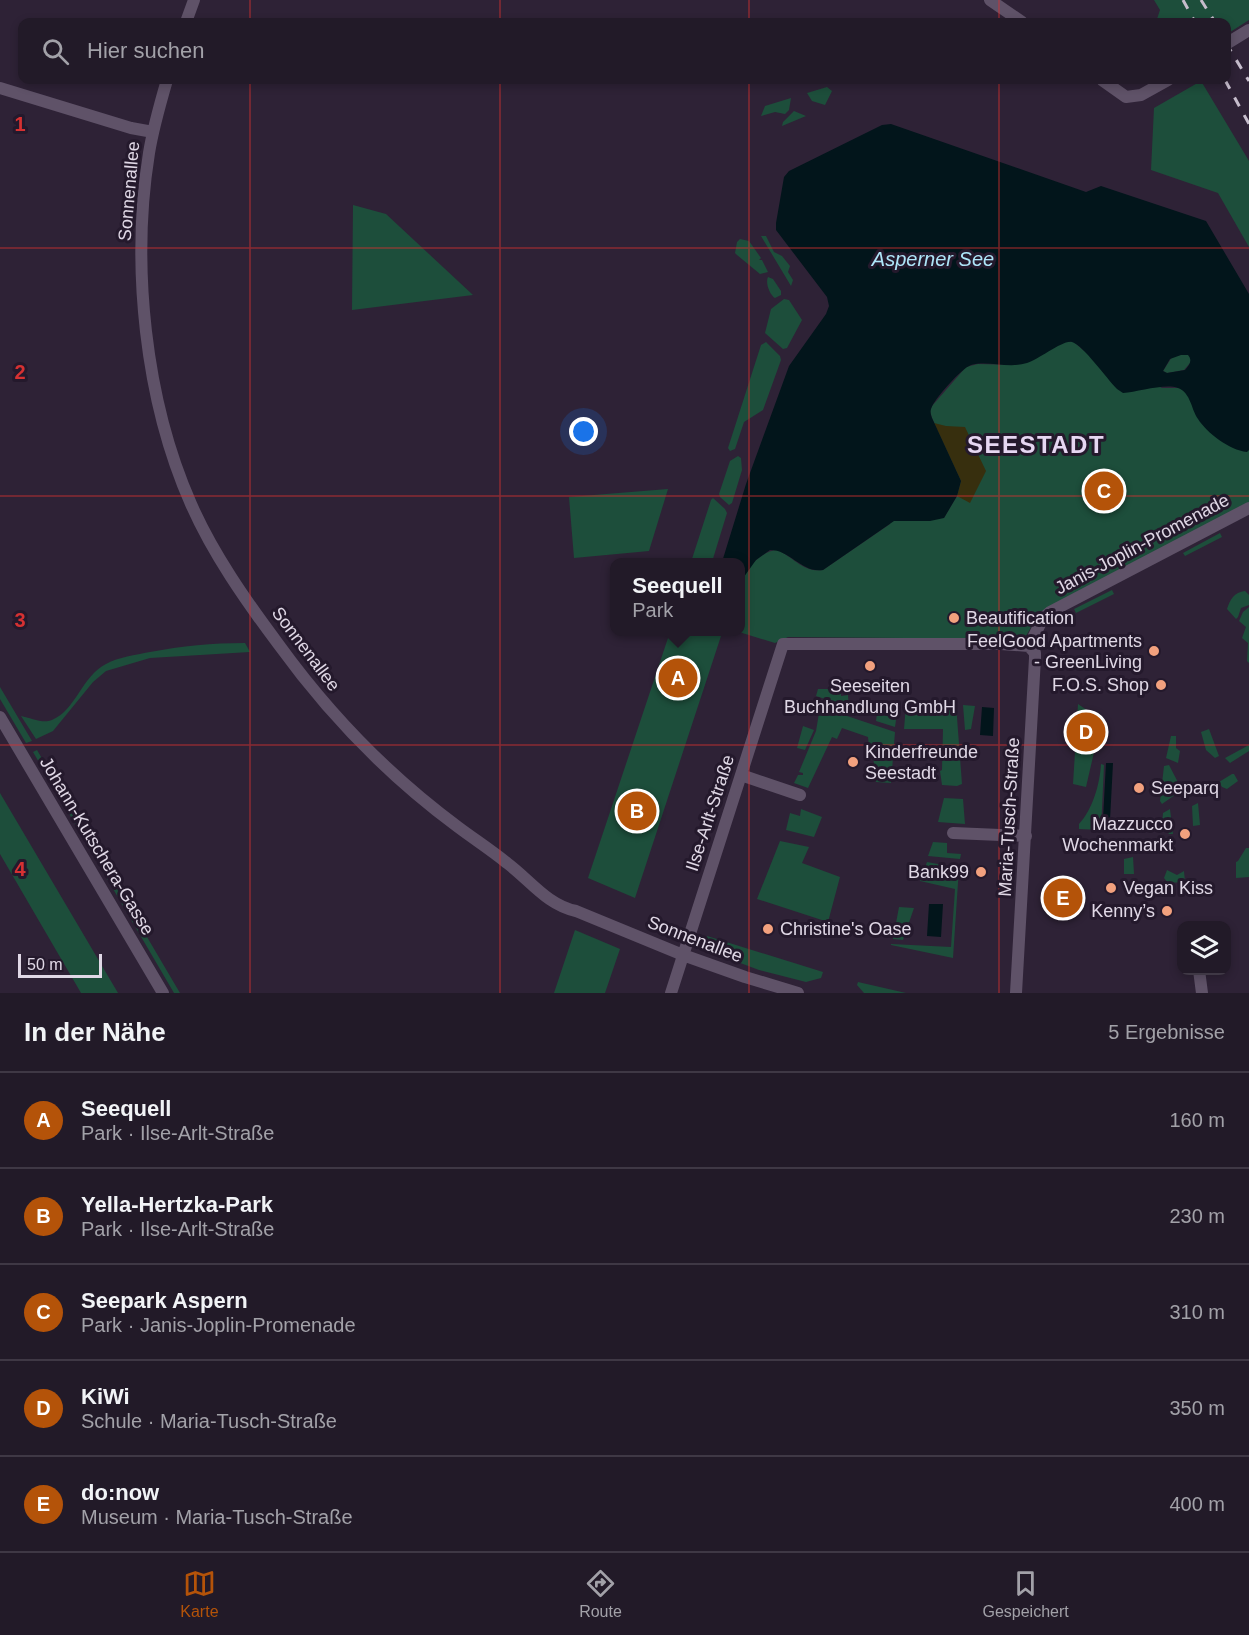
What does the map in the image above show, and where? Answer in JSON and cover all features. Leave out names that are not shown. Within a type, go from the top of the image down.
[{"type":"street","points":[[187,18],[194,0]]},
{"type":"street","points":[[990,0],[1016,18]]},
{"type":"street","points":[[1231,41],[1249,30]]},
{"type":"street","name":"Sonnenallee","points":[[166,84],[153,132],[145,183],[142,265],[144,303],[155,388],[176,464],[192,505],[236,584],[295,667],[330,710],[374,755],[428,804],[509,864],[559,907],[576,911],[683,955],[798,993]]},
{"type":"street","points":[[1108,84],[1126,97],[1141,95],[1161,84]]},
{"type":"street","points":[[0,88],[131,128],[153,132]]},
{"type":"street","name":"Janis-Joplin-Promenade","points":[[1029,646],[1043,618],[1050,612],[1249,508]]},
{"type":"street","name":"Ilse-Arlt-Straße","points":[[671,993],[783,644],[1029,646]]},
{"type":"street","name":"Maria-Tusch-Straße","points":[[1016,993],[1035,658],[1035,653],[1029,646]]},
{"type":"street","name":"Johann-Kutschera-Gasse","points":[[0,717],[164,993]]},
{"type":"street","points":[[741,775],[800,795]]},
{"type":"street","points":[[952,833],[1026,836]]},
{"type":"street","points":[[1200,975],[1202,993]]},
{"type":"green space","points":[[1154,0],[1249,0],[1249,20],[1231,31],[1231,18],[1157,18],[1160,10]]},
{"type":"green space","points":[[1196,84],[1203,84],[1249,161],[1249,247],[1218,193],[1151,170],[1154,108]]},
{"type":"green space","points":[[827,87],[832,91],[825,105],[812,101],[807,93]]},
{"type":"green space","points":[[791,98],[789,110],[785,114],[775,112],[761,116],[765,106]]},
{"type":"green space","points":[[794,111],[806,116],[782,126],[783,122]]},
{"type":"green space","points":[[353,205],[386,214],[473,295],[352,310]]},
{"type":"green space","points":[[761,236],[766,236],[774,252],[782,256],[790,266],[788,272],[793,280],[791,286]]},
{"type":"green space","points":[[740,239],[749,241],[768,272],[760,274],[735,253],[737,242]]},
{"type":"green space","points":[[768,277],[773,279],[781,295],[775,298],[771,294]]},
{"type":"green space","points":[[784,299],[789,300],[802,320],[787,348],[783,349],[765,333],[771,309]]},
{"type":"green space","points":[[1065,341],[1074,342],[1083,350],[1162,388],[1180,388],[1249,440],[1249,503],[1044,610],[1037,616],[1023,639],[788,637],[775,643],[745,634],[745,574],[754,562],[766,553],[777,550],[804,567],[823,570],[890,524],[889,515],[944,518],[957,496],[961,481],[932,418],[930,411],[932,406],[966,367],[978,364],[1015,365]]},
{"type":"green space","points":[[766,342],[781,360],[763,410],[744,422],[735,449],[730,451],[728,448],[761,345]]},
{"type":"green space","points":[[1195,351],[1184,370],[1167,373],[1163,371],[1172,357]]},
{"type":"green space","points":[[738,456],[741,458],[742,470],[732,503],[729,505],[719,494],[730,461]]},
{"type":"green space","points":[[668,489],[649,551],[574,558],[569,497]]},
{"type":"green space","points":[[713,498],[727,513],[713,558],[692,558]]},
{"type":"green space","points":[[1220,533],[1222,537],[1185,556],[1183,553]]},
{"type":"green space","points":[[1112,590],[1114,594],[1076,613],[1074,609]]},
{"type":"green space","points":[[1245,591],[1249,595],[1249,605],[1241,608],[1236,619],[1227,609],[1233,597]]},
{"type":"green space","points":[[1249,607],[1249,663],[1247,661],[1248,643],[1242,638],[1246,627],[1239,621],[1243,612]]},
{"type":"green space","points":[[669,636],[721,636],[635,898],[588,878]]},
{"type":"green space","points":[[245,643],[250,652],[150,658],[106,671],[93,682],[53,731],[36,739],[21,716],[37,720],[52,720],[67,709],[98,669],[127,656],[185,647]]},
{"type":"green space","points":[[0,687],[32,741],[26,743],[0,699]]},
{"type":"green space","points":[[818,689],[841,689],[841,696],[848,695],[849,707],[816,696]]},
{"type":"green space","points":[[956,704],[962,784],[957,786],[942,785],[940,771],[942,770],[943,729],[904,729],[906,705]]},
{"type":"green space","points":[[1078,704],[1097,717],[1095,748],[1086,787],[1073,784]]},
{"type":"green space","points":[[963,705],[975,706],[971,729],[965,730]]},
{"type":"green space","points":[[820,707],[895,732],[891,783],[876,782],[872,747],[869,747],[868,737],[842,728],[837,739],[832,737],[808,788],[794,783],[798,775],[803,775],[799,772],[816,731]]},
{"type":"green space","points":[[897,713],[895,727],[876,721],[877,714]]},
{"type":"green space","points":[[803,726],[814,730],[805,750],[797,748]]},
{"type":"green space","points":[[1209,729],[1219,756],[1215,758],[1206,750],[1201,732]]},
{"type":"green space","points":[[1171,736],[1176,736],[1176,748],[1180,751],[1178,763],[1166,758]]},
{"type":"green space","points":[[1249,745],[1249,751],[1230,763],[1225,758]]},
{"type":"green space","points":[[37,750],[180,993],[174,993],[33,752]]},
{"type":"green space","points":[[1101,764],[1104,765],[1101,830],[1079,829],[1079,824],[1095,796]]},
{"type":"green space","points":[[1169,765],[1182,790],[1162,804],[1160,801],[1164,766]]},
{"type":"green space","points":[[1232,774],[1238,781],[1227,789],[1222,787],[1219,782]]},
{"type":"green space","points":[[0,793],[118,993],[81,993],[0,854]]},
{"type":"green space","points":[[944,798],[963,799],[965,824],[938,822]]},
{"type":"green space","points":[[1198,803],[1200,825],[1193,826],[1192,806]]},
{"type":"green space","points":[[801,809],[822,817],[814,837],[786,830],[790,813],[800,816]]},
{"type":"green space","points":[[1170,809],[1173,834],[1169,834],[1162,824],[1163,813]]},
{"type":"green space","points":[[780,841],[809,847],[802,863],[840,877],[828,922],[757,899]]},
{"type":"green space","points":[[933,842],[947,843],[947,853],[961,854],[960,859],[928,856]]},
{"type":"green space","points":[[1246,848],[1249,848],[1249,877],[1236,878],[1236,862]]},
{"type":"green space","points":[[1133,857],[1134,874],[1124,874],[1124,859]]},
{"type":"green space","points":[[927,862],[959,868],[953,958],[891,945],[951,947],[955,889],[920,881]]},
{"type":"green space","points":[[1167,870],[1177,875],[1184,871],[1185,882],[1168,883],[1164,878]]},
{"type":"green space","points":[[899,907],[914,908],[903,940],[893,939]]},
{"type":"green space","points":[[575,930],[620,949],[605,993],[554,993]]},
{"type":"green space","points":[[707,936],[823,972],[821,978],[806,982],[759,970],[703,949]]},
{"type":"green space","points":[[858,982],[906,993],[864,993],[857,985]]},
{"type":"sand","points":[[934,423],[965,427],[986,471],[970,503],[957,496],[961,481]]},
{"type":"water","name":"Asperner See","points":[[891,124],[1086,192],[1101,186],[1206,221],[1249,294],[1249,450],[1240,451],[1213,435],[1198,419],[1186,394],[1178,388],[1159,387],[1123,393],[1077,344],[1072,342],[1063,344],[1020,365],[984,363],[971,365],[949,384],[937,398],[931,410],[932,418],[961,481],[957,496],[944,518],[930,521],[894,521],[823,570],[808,568],[784,554],[770,550],[756,560],[745,575],[745,558],[723,558],[746,484],[789,366],[826,314],[829,306],[827,297],[776,230],[784,177],[789,171],[882,125]],"holes":[[[1181,355],[1189,357],[1189,365],[1185,370],[1167,373],[1163,371],[1170,359]]]},
{"type":"water","points":[[982,707],[994,708],[993,736],[980,735]]},
{"type":"water","points":[[1106,763],[1113,763],[1110,820],[1103,819]]},
{"type":"water","points":[[929,904],[943,904],[941,937],[927,936]]},
{"type":"railway","points":[[1183,0],[1193,18]]},
{"type":"railway","points":[[1201,0],[1212,18]]},
{"type":"railway","points":[[1231,51],[1249,81]]},
{"type":"railway","points":[[1227,84],[1249,124]]},
{"type":"place","name":"Seepark Aspern","points":[[1104,491]]},
{"type":"place","name":"Beautification","points":[[954,618]]},
{"type":"place","name":"FeelGood Apartments - GreenLiving","points":[[1154,651]]},
{"type":"place","name":"Seeseiten Buchhandlung GmbH","points":[[870,666]]},
{"type":"place","name":"Seequell","points":[[678,678]]},
{"type":"place","name":"F.O.S. Shop","points":[[1161,685]]},
{"type":"place","name":"KiWi","points":[[1086,732]]},
{"type":"place","name":"Kinderfreunde Seestadt","points":[[853,762]]},
{"type":"place","name":"Seeparq","points":[[1139,788]]},
{"type":"place","name":"Yella-Hertzka-Park","points":[[637,811]]},
{"type":"place","name":"Mazzucco Wochenmarkt","points":[[1185,834]]},
{"type":"place","name":"Bank99","points":[[981,872]]},
{"type":"place","name":"Vegan Kiss","points":[[1111,888]]},
{"type":"place","name":"do:now","points":[[1063,898]]},
{"type":"place","name":"Kenny’s","points":[[1167,911]]},
{"type":"place","name":"Christine's Oase","points":[[768,929]]},
{"type":"district","name":"SEESTADT","points":[[1036,445]]}]
